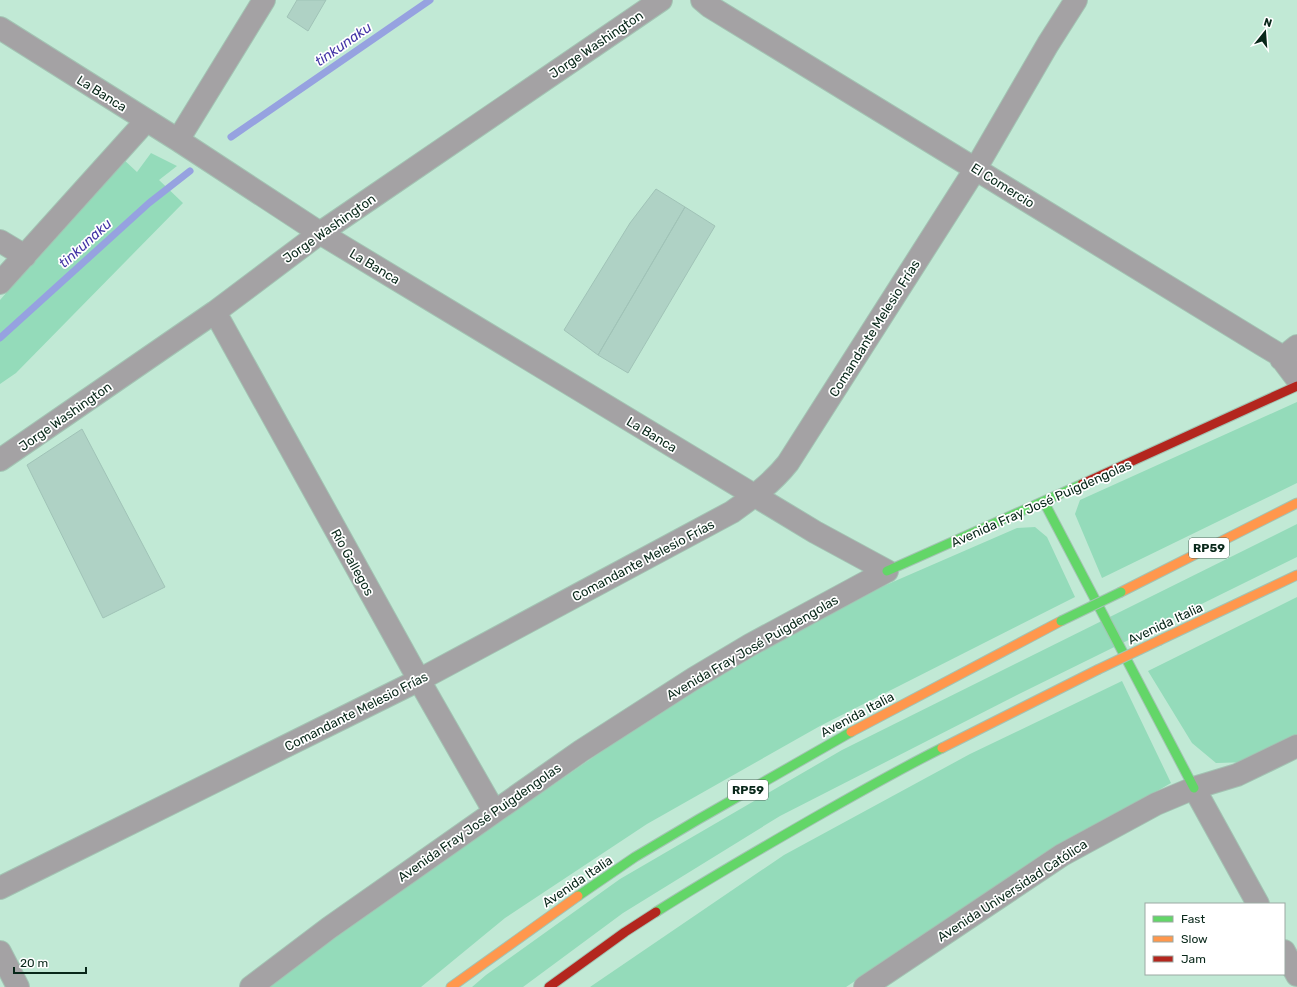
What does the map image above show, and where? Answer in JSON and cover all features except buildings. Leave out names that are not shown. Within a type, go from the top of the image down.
[{"type":"main road","name":"Avenida Fray José Puigdengolas","points":[[887,571],[1044,502],[1297,386]]},
{"type":"main road","points":[[1044,502],[1194,788]]},
{"type":"main road","name":"Avenida Italia","points":[[451,987],[571,900],[646,850],[731,799],[822,747],[1061,621],[1297,503]]},
{"type":"main road","name":"Avenida Italia","points":[[549,987],[625,932],[713,876],[898,770],[1097,670],[1297,575]]},
{"type":"street","points":[[178,140],[264,0]]},
{"type":"street","name":"Jorge Washington","points":[[0,460],[215,312],[320,233],[661,0]]},
{"type":"street","name":"El Comercio","points":[[702,0],[709,6],[1263,345],[1278,354],[1289,353],[1297,379]]},
{"type":"street","name":"Comandante Melesio Frías","points":[[0,888],[419,680],[732,512],[755,496],[776,478],[788,463],[976,168],[1048,44],[1076,0]]},
{"type":"street","name":"La Banca","points":[[0,28],[178,140],[320,233],[815,532],[887,571]]},
{"type":"street","points":[[0,283],[146,121]]},
{"type":"street","points":[[0,241],[24,256]]},
{"type":"street","name":"Río Gallegos","points":[[215,312],[419,680],[494,811]]},
{"type":"street","name":"Avenida Fray José Puigdengolas","points":[[251,987],[329,928],[494,811],[581,752],[693,679],[887,571]]},
{"type":"street","name":"Avenida Universidad Católica","points":[[865,987],[1062,855],[1156,804],[1194,788],[1236,775],[1297,746]]},
{"type":"street","points":[[1194,788],[1257,903]]},
{"type":"street","points":[[0,952],[18,987]]},
{"type":"street","points":[[1285,954],[1297,975]]},
{"type":"green space","points":[[151,153],[177,166],[159,180],[183,203],[16,373],[0,384],[0,300],[123,159],[137,172]]},
{"type":"green space","points":[[1297,402],[1297,483],[1102,578],[1075,514],[1080,500]]},
{"type":"green space","points":[[1297,524],[1297,557],[1019,694],[780,816],[623,913],[523,987],[472,987],[486,975],[620,879],[842,750]]},
{"type":"green space","points":[[1035,527],[1047,537],[1075,597],[820,726],[647,824],[505,918],[421,987],[266,987],[434,867],[705,680],[826,611],[1017,528]]},
{"type":"green space","points":[[1297,597],[1297,739],[1251,762],[1216,763],[1192,743],[1148,671]]},
{"type":"green space","points":[[1122,681],[1171,783],[1028,866],[846,987],[590,987],[784,855],[970,754]]},
{"type":"waterway","name":"tinkunaku","points":[[231,137],[430,0]]},
{"type":"waterway","name":"tinkunaku","points":[[0,338],[149,203],[190,171]]},
{"type":"traffic: fast","points":[[887,571],[1082,484]]},
{"type":"traffic: fast","points":[[1044,502],[1194,788]]},
{"type":"traffic: fast","points":[[1061,621],[1121,592]]},
{"type":"traffic: fast","points":[[578,896],[635,857],[851,732]]},
{"type":"traffic: fast","points":[[656,912],[814,818],[893,773],[942,748]]},
{"type":"traffic: slow","points":[[1121,592],[1297,503]]},
{"type":"traffic: slow","points":[[1160,640],[1297,575]]},
{"type":"traffic: slow","points":[[851,732],[1061,621]]},
{"type":"traffic: slow","points":[[1097,670],[1160,640]]},
{"type":"traffic: slow","points":[[942,748],[1097,670]]},
{"type":"traffic: slow","points":[[451,987],[578,896]]},
{"type":"traffic: jam","points":[[1082,484],[1297,386]]},
{"type":"traffic: jam","points":[[549,987],[625,932],[656,912]]}]
